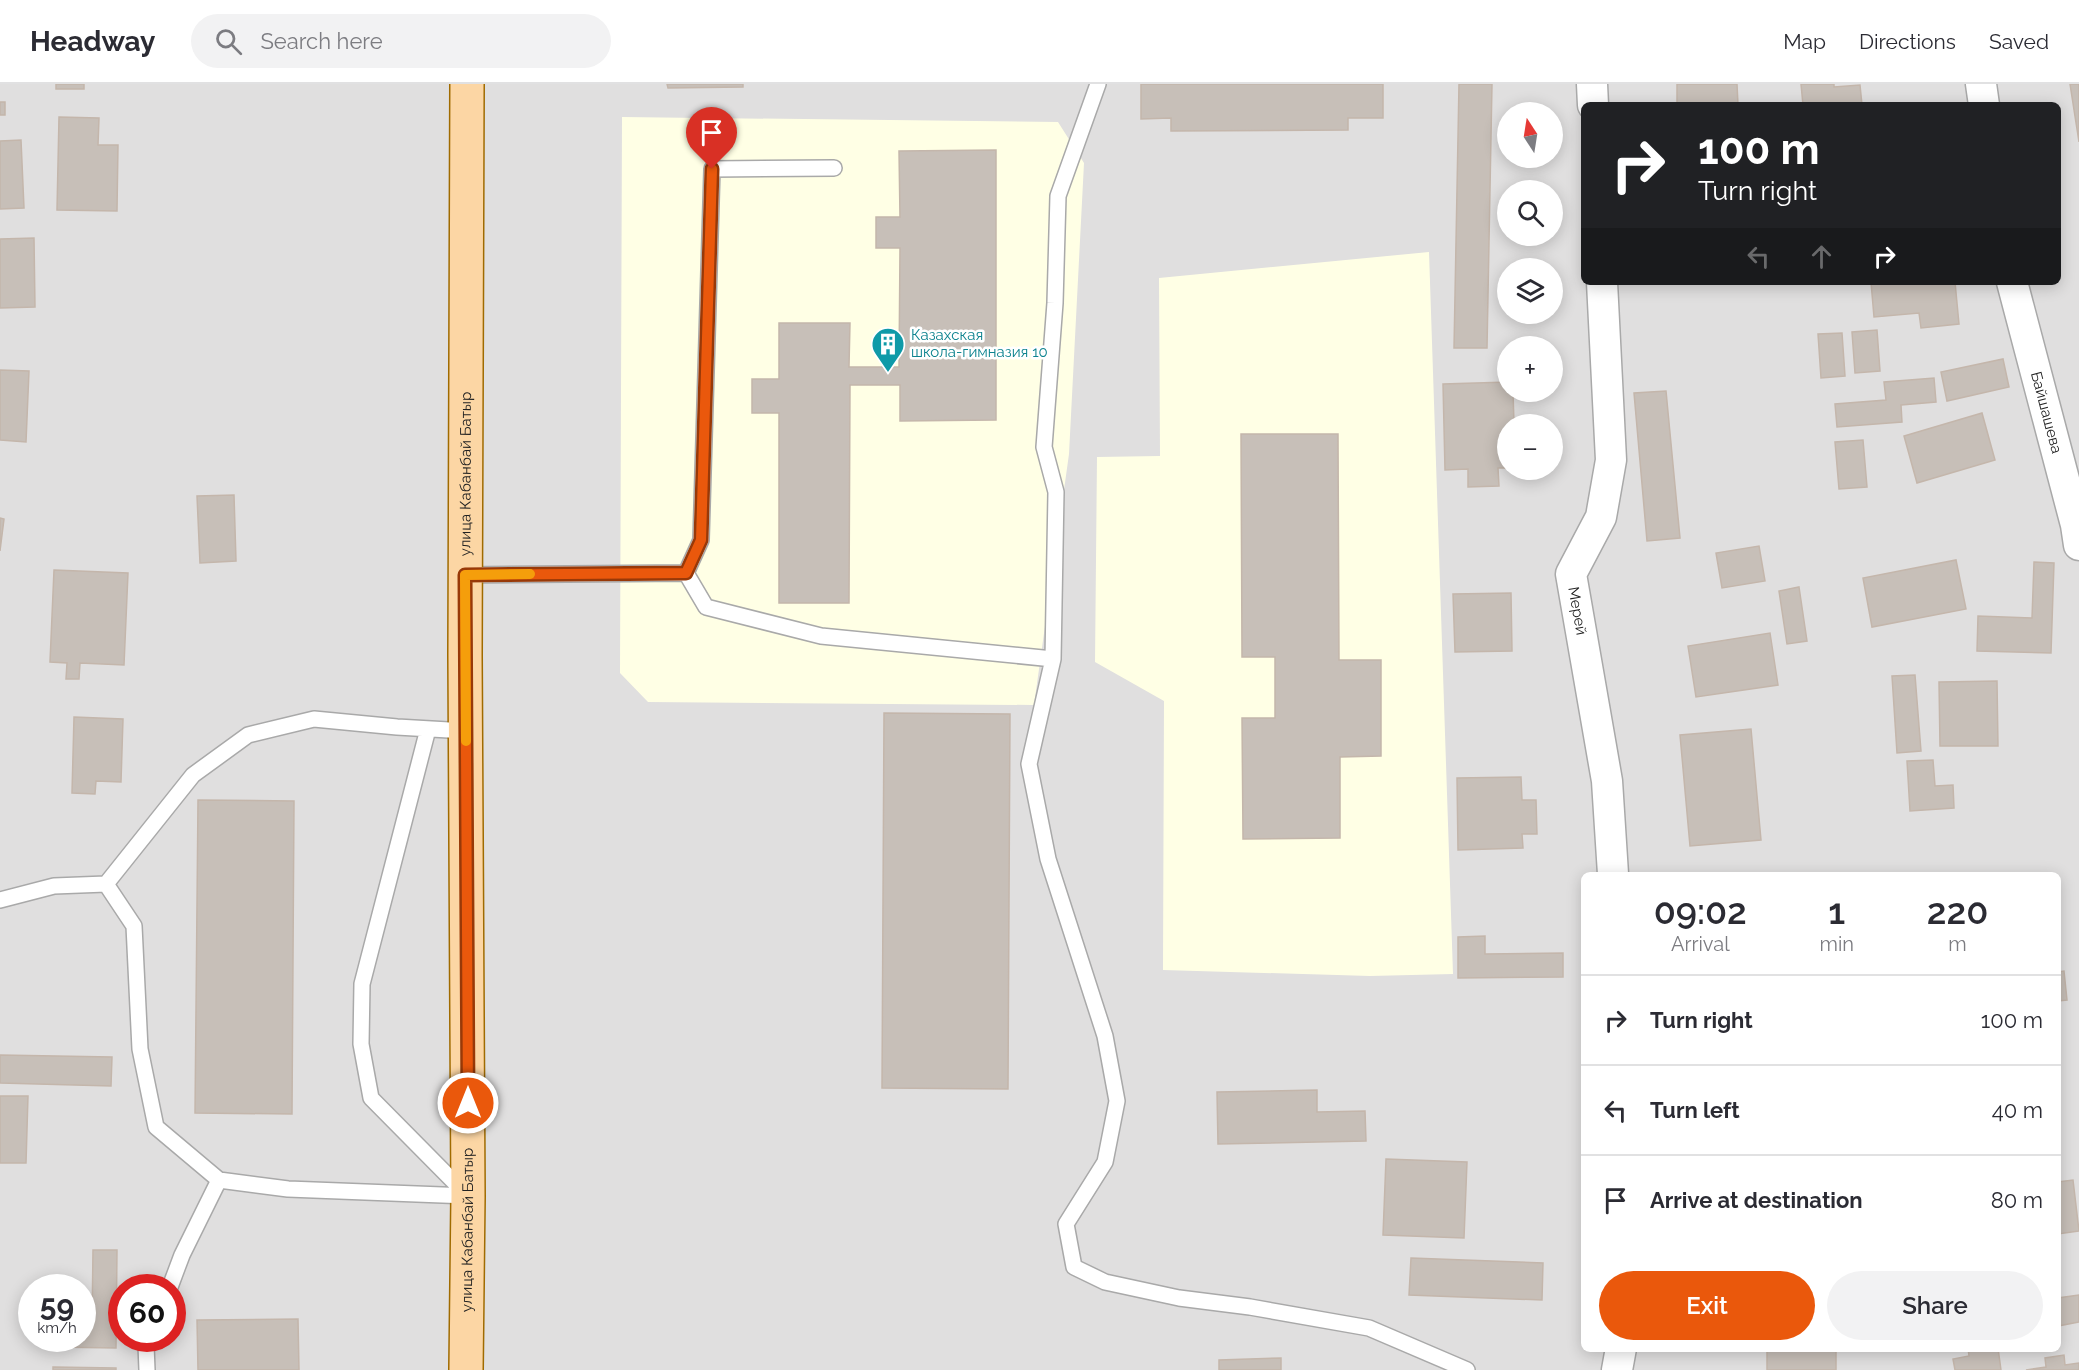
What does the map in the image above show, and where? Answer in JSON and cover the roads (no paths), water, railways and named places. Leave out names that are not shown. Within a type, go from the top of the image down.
[{"type":"main road","name":"улица Кабанбай Батыр","points":[[466,1370],[468,1196],[465,575],[467,84]]},
{"type":"street","points":[[1592,84],[1593,102]]},
{"type":"street","points":[[1982,84],[1984,102]]},
{"type":"street","name":"Мерей","points":[[1602,285],[1611,460],[1600,517],[1571,574],[1607,781],[1613,872]]},
{"type":"street","name":"Байшашева","points":[[2013,285],[2076,525],[2079,545]]},
{"type":"street","points":[[1617,1370],[1620,1352]]},
{"type":"lane","points":[[1098,84],[1058,196],[1055,303],[1044,447],[1056,492],[1053,659],[1029,764],[1048,859],[1105,1036],[1117,1101],[1104,1162],[1066,1224],[1074,1267],[1105,1282],[1179,1298],[1250,1307],[1370,1328],[1467,1370]]},
{"type":"lane","points":[[686,573],[701,540],[712,169],[834,168]]},
{"type":"lane","points":[[465,575],[686,573]]},
{"type":"lane","points":[[686,573],[706,607],[821,636],[1053,659]]},
{"type":"lane","points":[[0,900],[54,886],[105,884],[193,775],[248,735],[314,719],[466,731]]},
{"type":"lane","points":[[428,729],[362,984],[361,1044],[371,1098],[468,1196]]},
{"type":"lane","points":[[105,884],[134,926],[140,1049],[156,1127],[219,1180],[288,1189],[468,1196]]},
{"type":"lane","points":[[175,1274],[219,1180]]},
{"type":"lane","points":[[146,1352],[147,1370]]},
{"type":"place","name":"Казахская школа-гимназия 10","points":[[888,373]]}]
